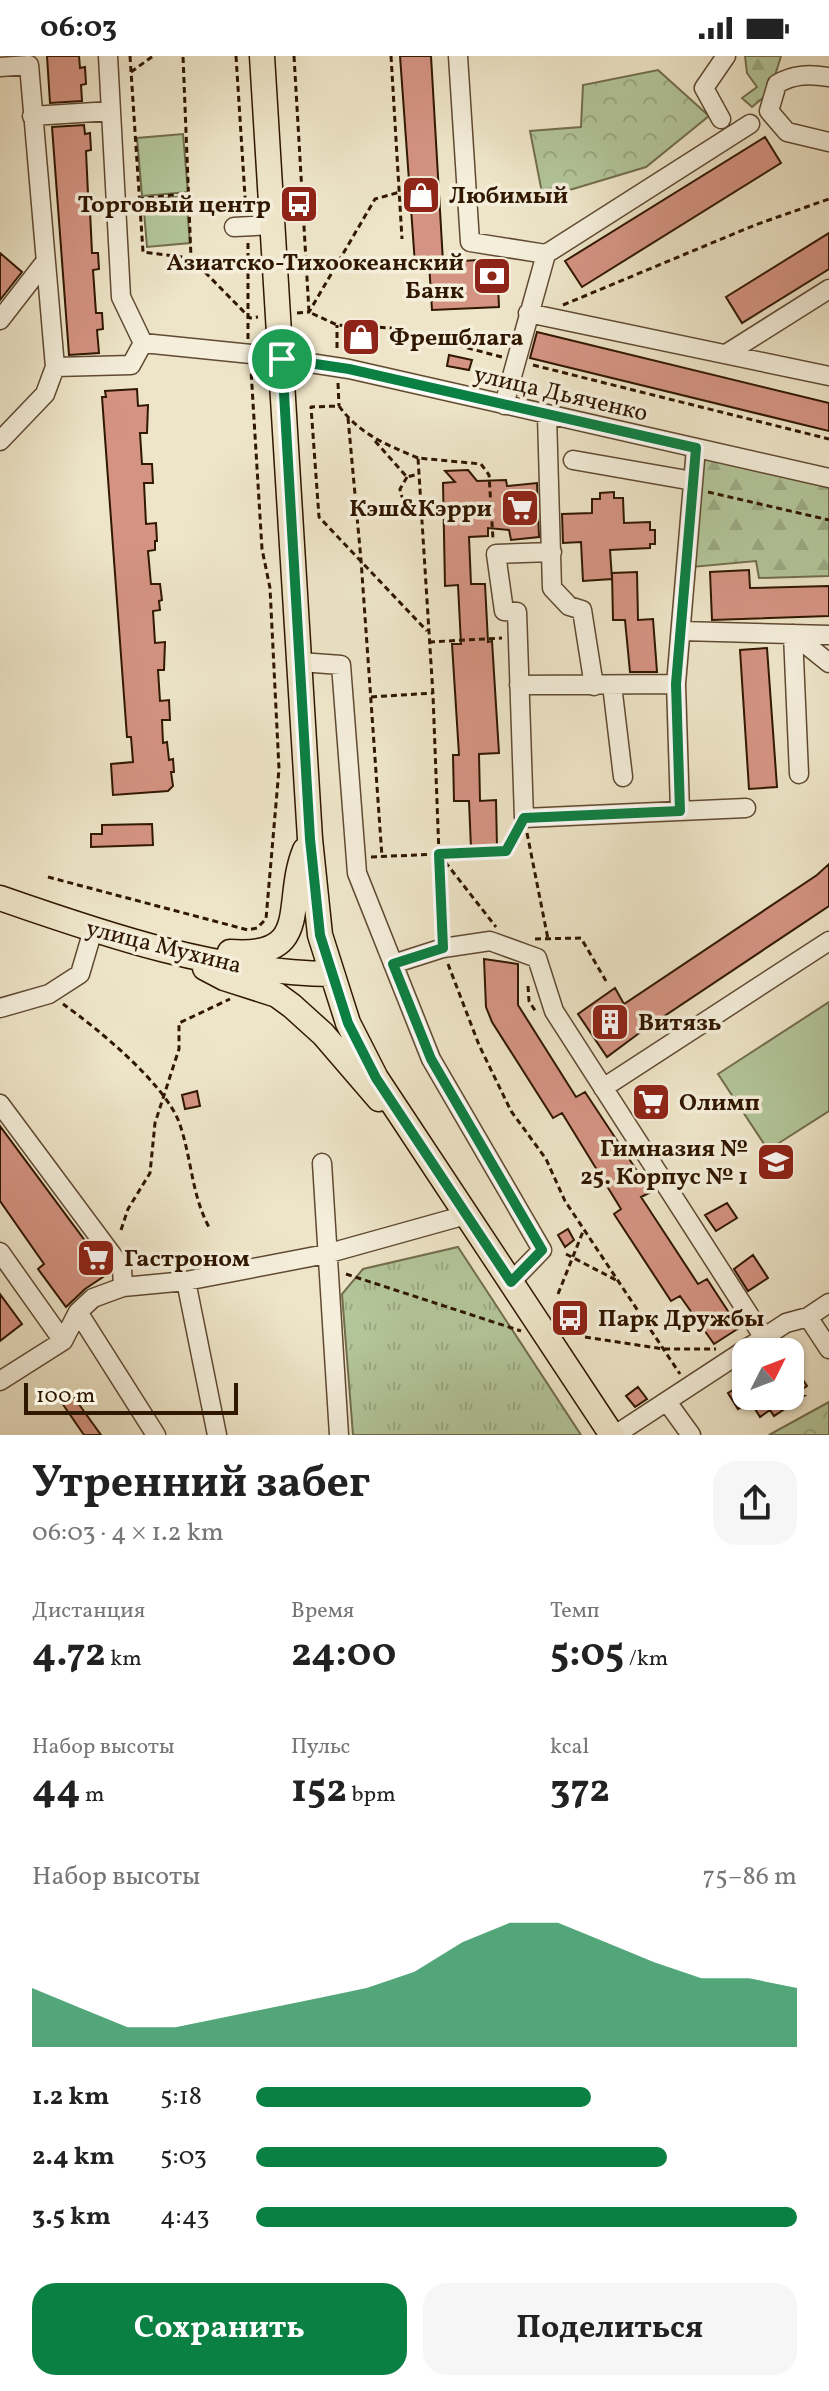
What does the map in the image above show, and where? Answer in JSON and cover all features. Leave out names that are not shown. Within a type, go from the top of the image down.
[{"type":"main road","points":[[262,56],[310,839],[320,935],[348,1023],[376,1078],[613,1435]]},
{"type":"main road","points":[[172,950],[246,953],[263,952],[274,947],[285,938],[291,927],[294,885],[299,863],[310,839]]},
{"type":"main road","name":"улица Мухина","points":[[0,898],[93,930],[172,950],[286,974],[331,974]]},
{"type":"main road","points":[[172,950],[224,978],[277,995],[292,1006],[323,1034],[342,1060],[422,1147]]},
{"type":"street","points":[[55,367],[131,365],[143,343],[121,297],[108,56]]},
{"type":"street","points":[[458,56],[470,242],[546,254]]},
{"type":"street","points":[[721,119],[704,88],[726,56]]},
{"type":"street","points":[[0,67],[29,65],[55,367],[45,394],[0,441]]},
{"type":"street","points":[[829,77],[806,74],[787,78],[777,84],[769,111],[787,132],[829,142]]},
{"type":"street","points":[[32,116],[111,111]]},
{"type":"street","points":[[504,405],[546,254],[750,124]]},
{"type":"street","points":[[240,227],[273,225]]},
{"type":"street","points":[[0,320],[45,262]]},
{"type":"street","points":[[726,354],[829,289]]},
{"type":"street","points":[[528,313],[829,376]]},
{"type":"street","name":"улица Дьяченко","points":[[143,343],[349,369],[829,478]]},
{"type":"street","points":[[547,416],[552,588],[569,606],[582,610],[623,777]]},
{"type":"street","points":[[680,811],[676,684],[698,486],[696,448]]},
{"type":"street","points":[[573,460],[698,486]]},
{"type":"street","points":[[552,552],[496,554],[504,611],[517,612],[524,818],[746,808]]},
{"type":"street","points":[[681,631],[829,635]]},
{"type":"street","points":[[793,634],[829,663]]},
{"type":"street","points":[[793,634],[799,774]]},
{"type":"street","points":[[300,662],[341,665],[357,873],[431,1059],[542,1250],[511,1282]]},
{"type":"street","points":[[519,685],[676,684]]},
{"type":"street","points":[[0,1008],[49,994],[80,974],[93,930]]},
{"type":"street","points":[[393,964],[443,948],[490,941],[537,958],[554,1011],[764,1338],[786,1323],[808,1317],[829,1303]]},
{"type":"street","points":[[603,1088],[829,941]]},
{"type":"street","points":[[0,1104],[122,1268],[123,1287]]},
{"type":"street","points":[[322,1163],[339,1435]]},
{"type":"street","points":[[0,1381],[63,1341],[78,1312],[93,1298],[123,1287],[327,1261],[466,1215]]},
{"type":"street","points":[[0,1252],[63,1341]]},
{"type":"street","points":[[186,1281],[217,1435]]},
{"type":"street","points":[[78,1312],[156,1435]]},
{"type":"street","points":[[808,1317],[829,1349]]},
{"type":"street","points":[[691,1435],[670,1406],[674,1406],[688,1387],[732,1359]]},
{"type":"street","points":[[613,1435],[674,1406]]},
{"type":"path","points":[[130,56],[143,252],[191,258],[250,318]]},
{"type":"path","points":[[131,72],[153,56]]},
{"type":"path","points":[[183,56],[191,258]]},
{"type":"path","points":[[236,56],[240,227],[250,318],[248,341]]},
{"type":"path","points":[[294,56],[309,312]]},
{"type":"path","points":[[391,56],[402,239]]},
{"type":"path","points":[[309,312],[375,199],[400,192]]},
{"type":"path","points":[[138,199],[190,193]]},
{"type":"path","points":[[528,313],[553,309],[755,225],[829,199]]},
{"type":"path","points":[[294,314],[309,312],[337,325],[391,328],[829,439]]},
{"type":"path","points":[[250,318],[259,317]]},
{"type":"path","points":[[337,325],[337,348]]},
{"type":"path","points":[[48,877],[248,930],[257,928],[266,919],[279,769],[270,588],[262,549],[251,370]]},
{"type":"path","points":[[338,383],[339,406],[407,477]]},
{"type":"path","points":[[339,406],[311,407],[319,517],[428,632]]},
{"type":"path","points":[[254,410],[264,409]]},
{"type":"path","points":[[348,418],[382,857]]},
{"type":"path","points":[[372,438],[418,458],[481,464],[489,475],[491,531]]},
{"type":"path","points":[[418,458],[433,693],[443,948],[479,1045],[511,1111],[546,1159],[565,1201],[688,1387]]},
{"type":"path","points":[[418,474],[407,477],[400,489],[402,499],[409,505],[421,506]]},
{"type":"path","points":[[698,486],[829,520]]},
{"type":"path","points":[[429,642],[517,637]]},
{"type":"path","points":[[371,697],[433,693]]},
{"type":"path","points":[[355,858],[506,851],[524,818]]},
{"type":"path","points":[[524,818],[548,939]]},
{"type":"path","points":[[439,854],[498,930]]},
{"type":"path","points":[[581,938],[606,981]]},
{"type":"path","points":[[528,986],[529,1001],[537,1012]]},
{"type":"path","points":[[49,994],[99,1029],[163,1094],[179,1122],[195,1194],[210,1229]]},
{"type":"path","points":[[121,1230],[128,1209],[150,1173],[155,1123],[179,1049],[179,1023],[241,994]]},
{"type":"path","points":[[558,1294],[584,1229]]},
{"type":"path","points":[[566,1254],[619,1281]]},
{"type":"path","points":[[327,1261],[524,1332]]},
{"type":"path","points":[[585,1337],[664,1349],[717,1349]]},
{"type":"green space","points":[[745,56],[781,56],[770,92],[752,107],[742,98],[757,87],[747,73]]},
{"type":"green space","points":[[658,70],[709,116],[646,167],[543,198],[530,131],[581,127],[583,85]]},
{"type":"green space","points":[[183,134],[188,192],[142,196],[137,138]]},
{"type":"green space","points":[[186,196],[190,243],[147,247],[143,200]]},
{"type":"green space","points":[[696,448],[829,478],[829,576],[759,578],[756,561],[692,567]]},
{"type":"green space","points":[[829,1002],[829,1111],[768,1150],[718,1074]]},
{"type":"green space","points":[[458,1247],[581,1435],[353,1435],[342,1294],[363,1269]]},
{"type":"green space","points":[[829,1402],[829,1435],[769,1435]]},
{"type":"building","points":[[47,56],[79,56],[80,68],[85,67],[86,84],[81,85],[82,101],[50,103]]},
{"type":"building","points":[[400,56],[431,56],[443,262],[497,259],[499,307],[432,310],[429,263],[415,264]]},
{"type":"building","points":[[84,125],[85,134],[90,133],[91,150],[86,151],[88,194],[94,194],[95,210],[90,211],[92,253],[98,253],[99,269],[93,270],[96,313],[102,313],[103,329],[97,330],[99,353],[69,355],[52,127]]},
{"type":"building","points":[[765,137],[781,163],[582,287],[565,261]]},
{"type":"building","points":[[829,233],[829,269],[742,323],[726,297]]},
{"type":"building","points":[[0,253],[22,272],[0,300]]},
{"type":"building","points":[[537,332],[829,403],[829,431],[530,358]]},
{"type":"building","points":[[449,355],[472,360],[469,370],[447,366]]},
{"type":"building","points":[[137,389],[138,406],[148,405],[147,433],[140,433],[142,464],[152,464],[153,483],[144,483],[146,524],[156,523],[155,550],[148,551],[151,584],[160,584],[162,600],[159,601],[160,610],[153,611],[155,643],[165,642],[164,670],[158,670],[160,701],[169,700],[170,720],[162,720],[163,743],[167,742],[174,772],[171,772],[173,786],[168,791],[113,795],[111,764],[133,762],[131,737],[127,737],[102,397],[106,397],[105,391]]},
{"type":"building","points":[[468,470],[477,481],[506,480],[507,486],[537,483],[539,537],[511,540],[509,530],[488,528],[488,536],[469,537],[471,584],[485,584],[488,642],[492,641],[499,753],[479,754],[480,801],[496,800],[497,847],[471,848],[469,801],[454,801],[453,755],[459,755],[452,644],[461,644],[458,585],[445,586],[443,483],[455,482],[445,471]]},
{"type":"building","points":[[614,492],[614,498],[623,498],[624,523],[650,522],[650,530],[655,530],[655,544],[650,544],[650,548],[610,550],[612,579],[583,581],[581,542],[563,543],[562,514],[592,513],[592,499],[600,499],[600,493]]},
{"type":"building","points":[[749,570],[750,588],[829,586],[829,616],[712,620],[710,572]]},
{"type":"building","points":[[637,572],[638,620],[653,619],[657,672],[630,672],[625,620],[613,620],[612,573]]},
{"type":"building","points":[[767,648],[777,787],[749,789],[740,650]]},
{"type":"building","points":[[152,824],[153,845],[91,847],[91,834],[102,834],[102,825]]},
{"type":"building","points":[[829,864],[829,906],[607,1057],[578,1014],[615,988],[624,1004]]},
{"type":"building","points":[[484,959],[518,964],[518,1005],[576,1097],[585,1092],[651,1192],[641,1197],[698,1284],[707,1279],[739,1328],[714,1344],[680,1296],[671,1301],[614,1214],[621,1209],[562,1113],[553,1118],[492,1022],[486,1007]]},
{"type":"building","name":"Олимп","points":[[652,1090],[663,1105],[649,1114],[639,1099]]},
{"type":"building","points":[[197,1091],[200,1106],[185,1109],[182,1095]]},
{"type":"building","points":[[0,1126],[109,1273],[66,1307],[38,1269],[44,1264],[0,1201]]},
{"type":"building","points":[[727,1203],[737,1218],[716,1231],[705,1215]]},
{"type":"building","points":[[568,1229],[574,1240],[565,1247],[558,1235]]},
{"type":"building","points":[[753,1255],[768,1278],[748,1291],[734,1269]]},
{"type":"building","points":[[0,1294],[22,1324],[0,1341]]},
{"type":"building","points":[[638,1387],[647,1399],[635,1407],[626,1396]]},
{"type":"building","points":[[73,1396],[101,1435],[84,1435],[62,1403]]},
{"type":"building","points":[[756,1410],[770,1410],[760,1417]]},
{"type":"place","name":"Любимый","points":[[421,195]]},
{"type":"place","name":"Торговый центр","points":[[299,204]]},
{"type":"place","name":"Азиатско-Тихоокеанский Банк","points":[[492,276]]},
{"type":"place","name":"Фрешблага","points":[[361,337]]},
{"type":"place","name":"Кэш&Кэрри","points":[[520,508]]},
{"type":"place","name":"Витязь","points":[[610,1022]]},
{"type":"place","name":"Олимп","points":[[651,1102]]},
{"type":"place","name":"Гимназия № 25. Корпус № 1","points":[[776,1162]]},
{"type":"place","name":"Гастроном","points":[[96,1258]]},
{"type":"place","name":"Парк Дружбы","points":[[570,1318]]},
{"type":"route","points":[[282,359],[349,369],[696,448],[676,684],[680,811],[524,818],[506,851],[439,854],[443,948],[393,964],[431,1059],[542,1250],[511,1282],[376,1078],[348,1023],[320,935],[310,839],[282,359]]}]
